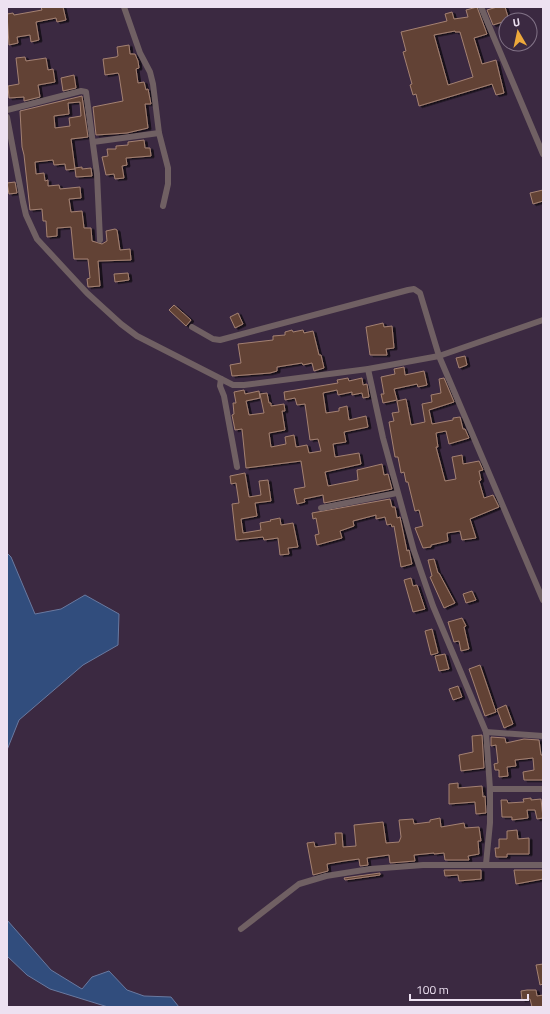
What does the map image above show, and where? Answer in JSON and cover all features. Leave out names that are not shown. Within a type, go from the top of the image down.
[{"type":"street","points":[[124,7],[140,53],[150,72],[159,133],[168,168],[168,184],[163,206]]},
{"type":"street","points":[[482,7],[543,154]]},
{"type":"street","points":[[7,110],[84,91],[86,95],[97,174],[100,240]]},
{"type":"street","points":[[7,117],[26,215],[37,239],[87,293],[120,324],[137,336],[221,380],[238,385],[368,369],[441,355],[543,320]]},
{"type":"street","points":[[93,142],[159,133]]},
{"type":"street","points":[[192,327],[212,339],[225,340],[414,289],[420,293],[423,298],[441,355],[543,600]]},
{"type":"street","points":[[368,369],[397,493],[414,551],[433,606],[486,732],[490,789],[490,823],[486,864]]},
{"type":"street","points":[[221,380],[220,386],[224,396],[236,468]]},
{"type":"street","points":[[321,508],[397,493]]},
{"type":"street","points":[[486,732],[543,736]]},
{"type":"street","points":[[490,789],[543,789]]},
{"type":"street","points":[[241,929],[288,891],[306,881],[346,872],[394,867],[486,864],[543,865]]},
{"type":"water","points":[[7,553],[11,557],[35,614],[61,609],[85,595],[119,614],[118,645],[83,665],[19,720],[7,750]]},
{"type":"water","points":[[7,920],[51,970],[82,989],[92,977],[109,971],[127,990],[144,996],[171,997],[179,1007],[108,1007],[50,989],[27,975],[7,956]]},
{"type":"building","points":[[41,7],[63,7],[66,20],[57,22],[56,18],[36,22],[39,40],[31,42],[30,35],[17,37],[18,43],[9,45],[7,14],[13,13],[14,15],[42,10]]},
{"type":"building","points":[[477,7],[487,34],[474,38],[482,64],[496,60],[504,93],[496,95],[492,84],[419,106],[416,94],[413,95],[410,85],[412,84],[403,52],[406,51],[401,32],[447,21],[445,14],[452,12],[454,19],[468,17],[466,10]],"holes":[[[460,32],[473,77],[448,85],[434,35]]]},
{"type":"building","points":[[497,7],[505,7],[507,12],[498,12],[498,23],[493,25],[487,10]]},
{"type":"building","points":[[129,45],[130,54],[135,54],[138,61],[139,68],[136,69],[138,83],[144,82],[146,90],[148,89],[151,104],[145,104],[148,128],[127,133],[96,135],[93,107],[123,101],[119,75],[118,73],[105,75],[103,59],[118,56],[117,47]]},
{"type":"building","points":[[25,57],[26,61],[46,58],[48,70],[53,69],[55,82],[38,85],[40,97],[24,101],[24,97],[9,98],[8,86],[19,84],[16,58]]},
{"type":"building","points":[[74,75],[76,88],[63,91],[61,78]]},
{"type":"building","points":[[82,96],[88,137],[71,139],[75,169],[66,170],[65,164],[54,165],[53,160],[35,162],[36,174],[44,173],[45,181],[48,180],[48,186],[59,185],[60,189],[80,187],[81,198],[69,199],[71,212],[82,211],[84,228],[91,228],[92,241],[102,244],[107,241],[106,231],[115,229],[117,230],[120,250],[130,249],[131,260],[98,261],[100,286],[88,287],[87,279],[90,278],[88,259],[74,259],[71,227],[57,228],[57,236],[47,237],[46,221],[43,221],[42,209],[30,210],[22,147],[20,111]],"holes":[[[80,102],[81,116],[69,118],[70,126],[55,128],[54,116],[69,114],[68,103]]]},
{"type":"building","points":[[144,140],[145,148],[150,148],[151,156],[126,158],[127,165],[122,166],[124,178],[115,179],[114,174],[106,175],[102,157],[108,156],[107,149],[116,149],[116,146],[128,145],[128,142]]},
{"type":"building","points":[[82,167],[82,169],[91,168],[92,176],[76,177],[75,168]]},
{"type":"building","points":[[15,182],[17,193],[9,194],[7,183]]},
{"type":"building","points":[[543,190],[543,201],[533,204],[530,193]]},
{"type":"building","points":[[128,273],[129,280],[115,282],[114,274]]},
{"type":"building","points":[[174,305],[191,320],[186,326],[169,310]]},
{"type":"building","points":[[238,313],[243,324],[235,328],[230,317]]},
{"type":"building","points":[[383,323],[384,327],[392,326],[394,348],[386,349],[387,355],[370,355],[366,327]]},
{"type":"building","points":[[292,330],[293,332],[303,330],[304,333],[313,331],[324,368],[314,371],[312,363],[303,365],[302,363],[277,367],[277,371],[270,373],[232,376],[230,365],[241,363],[238,344],[273,340],[273,336],[285,335],[285,332]]},
{"type":"building","points":[[465,356],[467,365],[459,368],[456,358]]},
{"type":"building","points":[[404,367],[405,375],[424,371],[427,385],[418,387],[417,384],[394,389],[397,400],[383,403],[381,394],[384,394],[381,377],[395,374],[394,369]]},
{"type":"building","points":[[348,378],[349,381],[362,378],[363,385],[367,384],[369,397],[363,398],[362,393],[352,395],[352,392],[338,395],[337,390],[323,393],[326,413],[339,411],[339,408],[347,406],[349,420],[366,416],[368,427],[344,432],[346,442],[333,444],[335,457],[359,453],[361,464],[325,472],[328,486],[358,480],[357,470],[382,464],[384,475],[388,474],[392,489],[324,503],[323,495],[304,499],[305,502],[297,504],[294,489],[305,487],[301,461],[246,468],[242,429],[235,430],[232,415],[234,414],[233,403],[236,403],[234,392],[244,390],[245,394],[259,391],[260,398],[246,401],[249,415],[264,413],[260,394],[267,393],[271,406],[284,404],[285,411],[282,411],[285,430],[269,433],[271,447],[286,444],[285,437],[294,435],[296,447],[307,445],[309,453],[321,451],[318,439],[310,440],[305,404],[297,405],[295,398],[285,400],[284,392],[338,383],[337,380]]},
{"type":"building","points":[[444,378],[454,402],[429,410],[432,424],[453,420],[453,418],[460,417],[463,429],[465,429],[469,438],[449,444],[446,431],[436,433],[438,447],[436,447],[445,481],[456,479],[452,457],[462,455],[463,464],[479,461],[483,470],[479,471],[481,480],[479,481],[484,498],[493,495],[499,507],[470,519],[476,538],[462,540],[460,531],[447,533],[448,541],[423,548],[415,528],[423,526],[419,510],[415,511],[408,482],[406,482],[404,472],[401,473],[398,457],[395,457],[389,422],[394,421],[392,413],[399,412],[397,401],[406,399],[411,425],[425,422],[422,404],[432,402],[431,395],[441,393],[439,379]]},
{"type":"building","points":[[245,473],[249,497],[261,495],[259,481],[268,480],[271,501],[255,503],[257,516],[241,519],[243,533],[261,530],[260,523],[280,518],[281,525],[293,523],[298,547],[288,548],[289,554],[280,555],[278,538],[264,540],[263,537],[236,540],[232,504],[239,503],[236,483],[231,484],[230,476]]},
{"type":"building","points":[[390,499],[392,507],[395,507],[397,518],[400,517],[407,551],[409,550],[412,564],[401,567],[394,526],[392,527],[391,524],[387,525],[385,517],[376,519],[376,515],[353,521],[354,526],[340,531],[342,538],[317,545],[315,535],[319,534],[316,518],[313,519],[312,513]]},
{"type":"building","points":[[434,559],[438,573],[455,603],[444,608],[430,577],[432,576],[428,560]]},
{"type":"building","points":[[411,578],[413,586],[417,585],[425,609],[413,612],[404,580]]},
{"type":"building","points":[[472,591],[476,600],[466,603],[463,594]]},
{"type":"building","points":[[462,618],[466,626],[464,627],[469,649],[461,651],[459,641],[454,642],[448,622]]},
{"type":"building","points":[[432,629],[438,653],[431,655],[425,631]]},
{"type":"building","points":[[445,654],[449,669],[439,671],[435,656]]},
{"type":"building","points":[[480,665],[496,712],[485,716],[469,669]]},
{"type":"building","points":[[458,686],[462,697],[453,700],[449,689]]},
{"type":"building","points":[[506,705],[513,724],[504,728],[497,709]]},
{"type":"building","points":[[482,735],[484,768],[461,771],[459,755],[473,752],[472,736]]},
{"type":"building","points":[[491,737],[505,738],[506,743],[524,739],[539,740],[541,755],[543,755],[543,780],[524,780],[523,772],[534,770],[533,758],[515,760],[516,766],[507,767],[508,776],[499,777],[499,770],[495,770],[494,764],[498,763],[496,745],[491,746]]},
{"type":"building","points":[[458,783],[458,788],[482,786],[483,797],[485,796],[486,813],[476,814],[475,802],[449,804],[449,784]]},
{"type":"building","points":[[531,798],[531,800],[541,799],[543,818],[537,819],[535,810],[527,810],[528,818],[512,820],[512,817],[502,817],[501,800],[507,800],[508,803],[524,802],[523,799]]},
{"type":"building","points":[[440,818],[441,827],[464,823],[465,828],[479,827],[481,841],[478,841],[479,854],[468,856],[469,860],[445,860],[444,853],[414,855],[415,861],[390,863],[389,855],[367,858],[368,865],[360,866],[359,859],[327,864],[328,871],[313,875],[307,843],[314,842],[315,847],[336,844],[335,833],[342,833],[343,847],[356,846],[354,825],[383,822],[386,843],[399,842],[401,837],[399,820],[413,819],[414,824],[430,822],[430,820]]},
{"type":"building","points":[[517,830],[518,839],[529,838],[529,854],[507,854],[507,857],[496,857],[495,848],[499,848],[499,839],[507,839],[507,831]]},
{"type":"building","points":[[444,870],[481,870],[481,879],[459,881],[458,875],[445,876]]},
{"type":"building","points":[[514,870],[543,870],[543,879],[516,884]]},
{"type":"building","points":[[380,873],[380,875],[345,880],[344,878]]},
{"type":"building","points":[[543,964],[543,984],[540,985],[536,965]]},
{"type":"building","points":[[536,990],[537,996],[543,995],[543,1007],[532,1007],[530,999],[522,1000],[521,991]]}]
